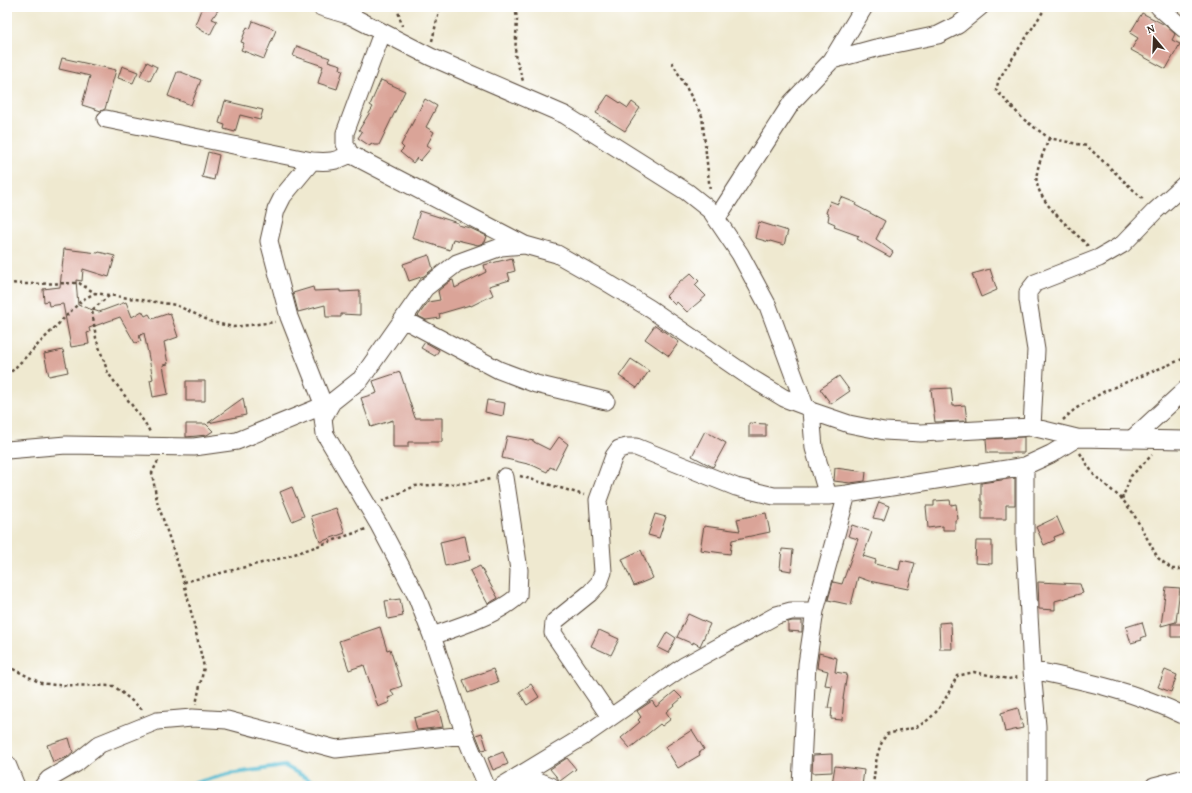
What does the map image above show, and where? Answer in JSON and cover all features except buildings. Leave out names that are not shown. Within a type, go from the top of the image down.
[{"type":"street","points":[[321,7],[351,16],[431,57],[565,115],[687,192],[714,215],[740,254],[768,306],[808,408],[814,448],[828,496]]},
{"type":"street","points":[[714,215],[792,102],[832,60],[864,7]]},
{"type":"street","points":[[832,60],[876,48],[938,35],[958,25],[980,7]]},
{"type":"street","points":[[1159,7],[1185,30]]},
{"type":"street","points":[[382,33],[345,133],[345,144],[350,154],[525,245],[557,254],[649,308],[751,378],[784,398],[849,424],[884,431],[921,433],[1032,427],[1074,440],[1177,440]]},
{"type":"street","points":[[106,119],[312,161],[330,162],[341,159],[350,154]]},
{"type":"street","points":[[312,161],[283,196],[276,210],[269,241],[289,317],[328,404],[323,418],[325,434],[368,507],[416,595],[432,636],[465,735],[486,786]]},
{"type":"street","points":[[1032,427],[1036,350],[1028,292],[1035,283],[1099,258],[1123,244],[1155,211],[1185,184]]},
{"type":"street","points":[[7,450],[66,445],[194,447],[237,441],[328,404],[360,379],[425,288],[457,263],[501,246],[525,245]]},
{"type":"street","points":[[403,319],[499,370],[536,384],[606,401]]},
{"type":"street","points":[[1132,439],[1185,390]]},
{"type":"street","points":[[610,717],[553,634],[554,622],[590,593],[599,583],[603,572],[598,500],[614,456],[620,449],[627,447],[636,448],[736,487],[774,496],[828,496],[1025,466],[1051,454],[1074,440]]},
{"type":"street","points":[[1025,466],[1025,541],[1032,670],[1037,726],[1037,786]]},
{"type":"street","points":[[432,636],[467,624],[509,604],[518,596],[519,570],[505,477]]},
{"type":"street","points":[[801,786],[807,664],[815,611],[847,494]]},
{"type":"street","points":[[502,786],[581,738],[684,666],[777,615],[791,611],[815,611]]},
{"type":"street","points":[[1032,670],[1120,690],[1166,706],[1185,716]]},
{"type":"street","points":[[43,786],[49,779],[75,764],[100,744],[157,721],[192,718],[227,720],[336,749],[465,735]]},
{"type":"street","points":[[7,764],[16,786]]},
{"type":"street","points":[[518,776],[551,786]]},
{"type":"street","points":[[1154,786],[1185,778]]},
{"type":"path","points":[[431,57],[432,40],[440,7]]},
{"type":"path","points":[[515,7],[517,19],[515,55],[530,100]]},
{"type":"path","points":[[1046,7],[999,79],[996,90],[1023,118],[1049,138],[1088,146],[1155,211]]},
{"type":"path","points":[[672,62],[702,116],[714,215]]},
{"type":"path","points":[[1049,138],[1036,174],[1037,186],[1050,209],[1079,236],[1099,258]]},
{"type":"path","points":[[7,283],[79,283],[95,293],[176,305],[212,322],[233,327],[274,322],[289,317]]},
{"type":"path","points":[[7,376],[82,300],[95,293]]},
{"type":"path","points":[[109,296],[92,310],[96,338],[108,373],[145,423],[159,446]]},
{"type":"path","points":[[1049,432],[1075,409],[1105,391],[1185,358]]},
{"type":"path","points":[[1074,440],[1094,475],[1122,499],[1133,513],[1158,558],[1172,569],[1182,570],[1185,568]]},
{"type":"path","points":[[1122,499],[1131,476],[1177,440]]},
{"type":"path","points":[[176,447],[158,461],[152,473],[157,501],[184,582],[204,667],[198,700],[192,718]]},
{"type":"path","points":[[368,507],[415,486],[469,483],[505,477],[522,476],[598,500]]},
{"type":"path","points":[[184,582],[286,557],[378,525]]},
{"type":"path","points":[[7,670],[13,669],[41,684],[114,686],[157,721]]},
{"type":"path","points":[[873,786],[877,758],[884,738],[887,734],[920,725],[932,716],[945,700],[957,676],[974,672],[1008,678],[1020,677],[1032,670]]},
{"type":"waterway","points":[[184,786],[228,774],[285,766],[321,786]]}]
